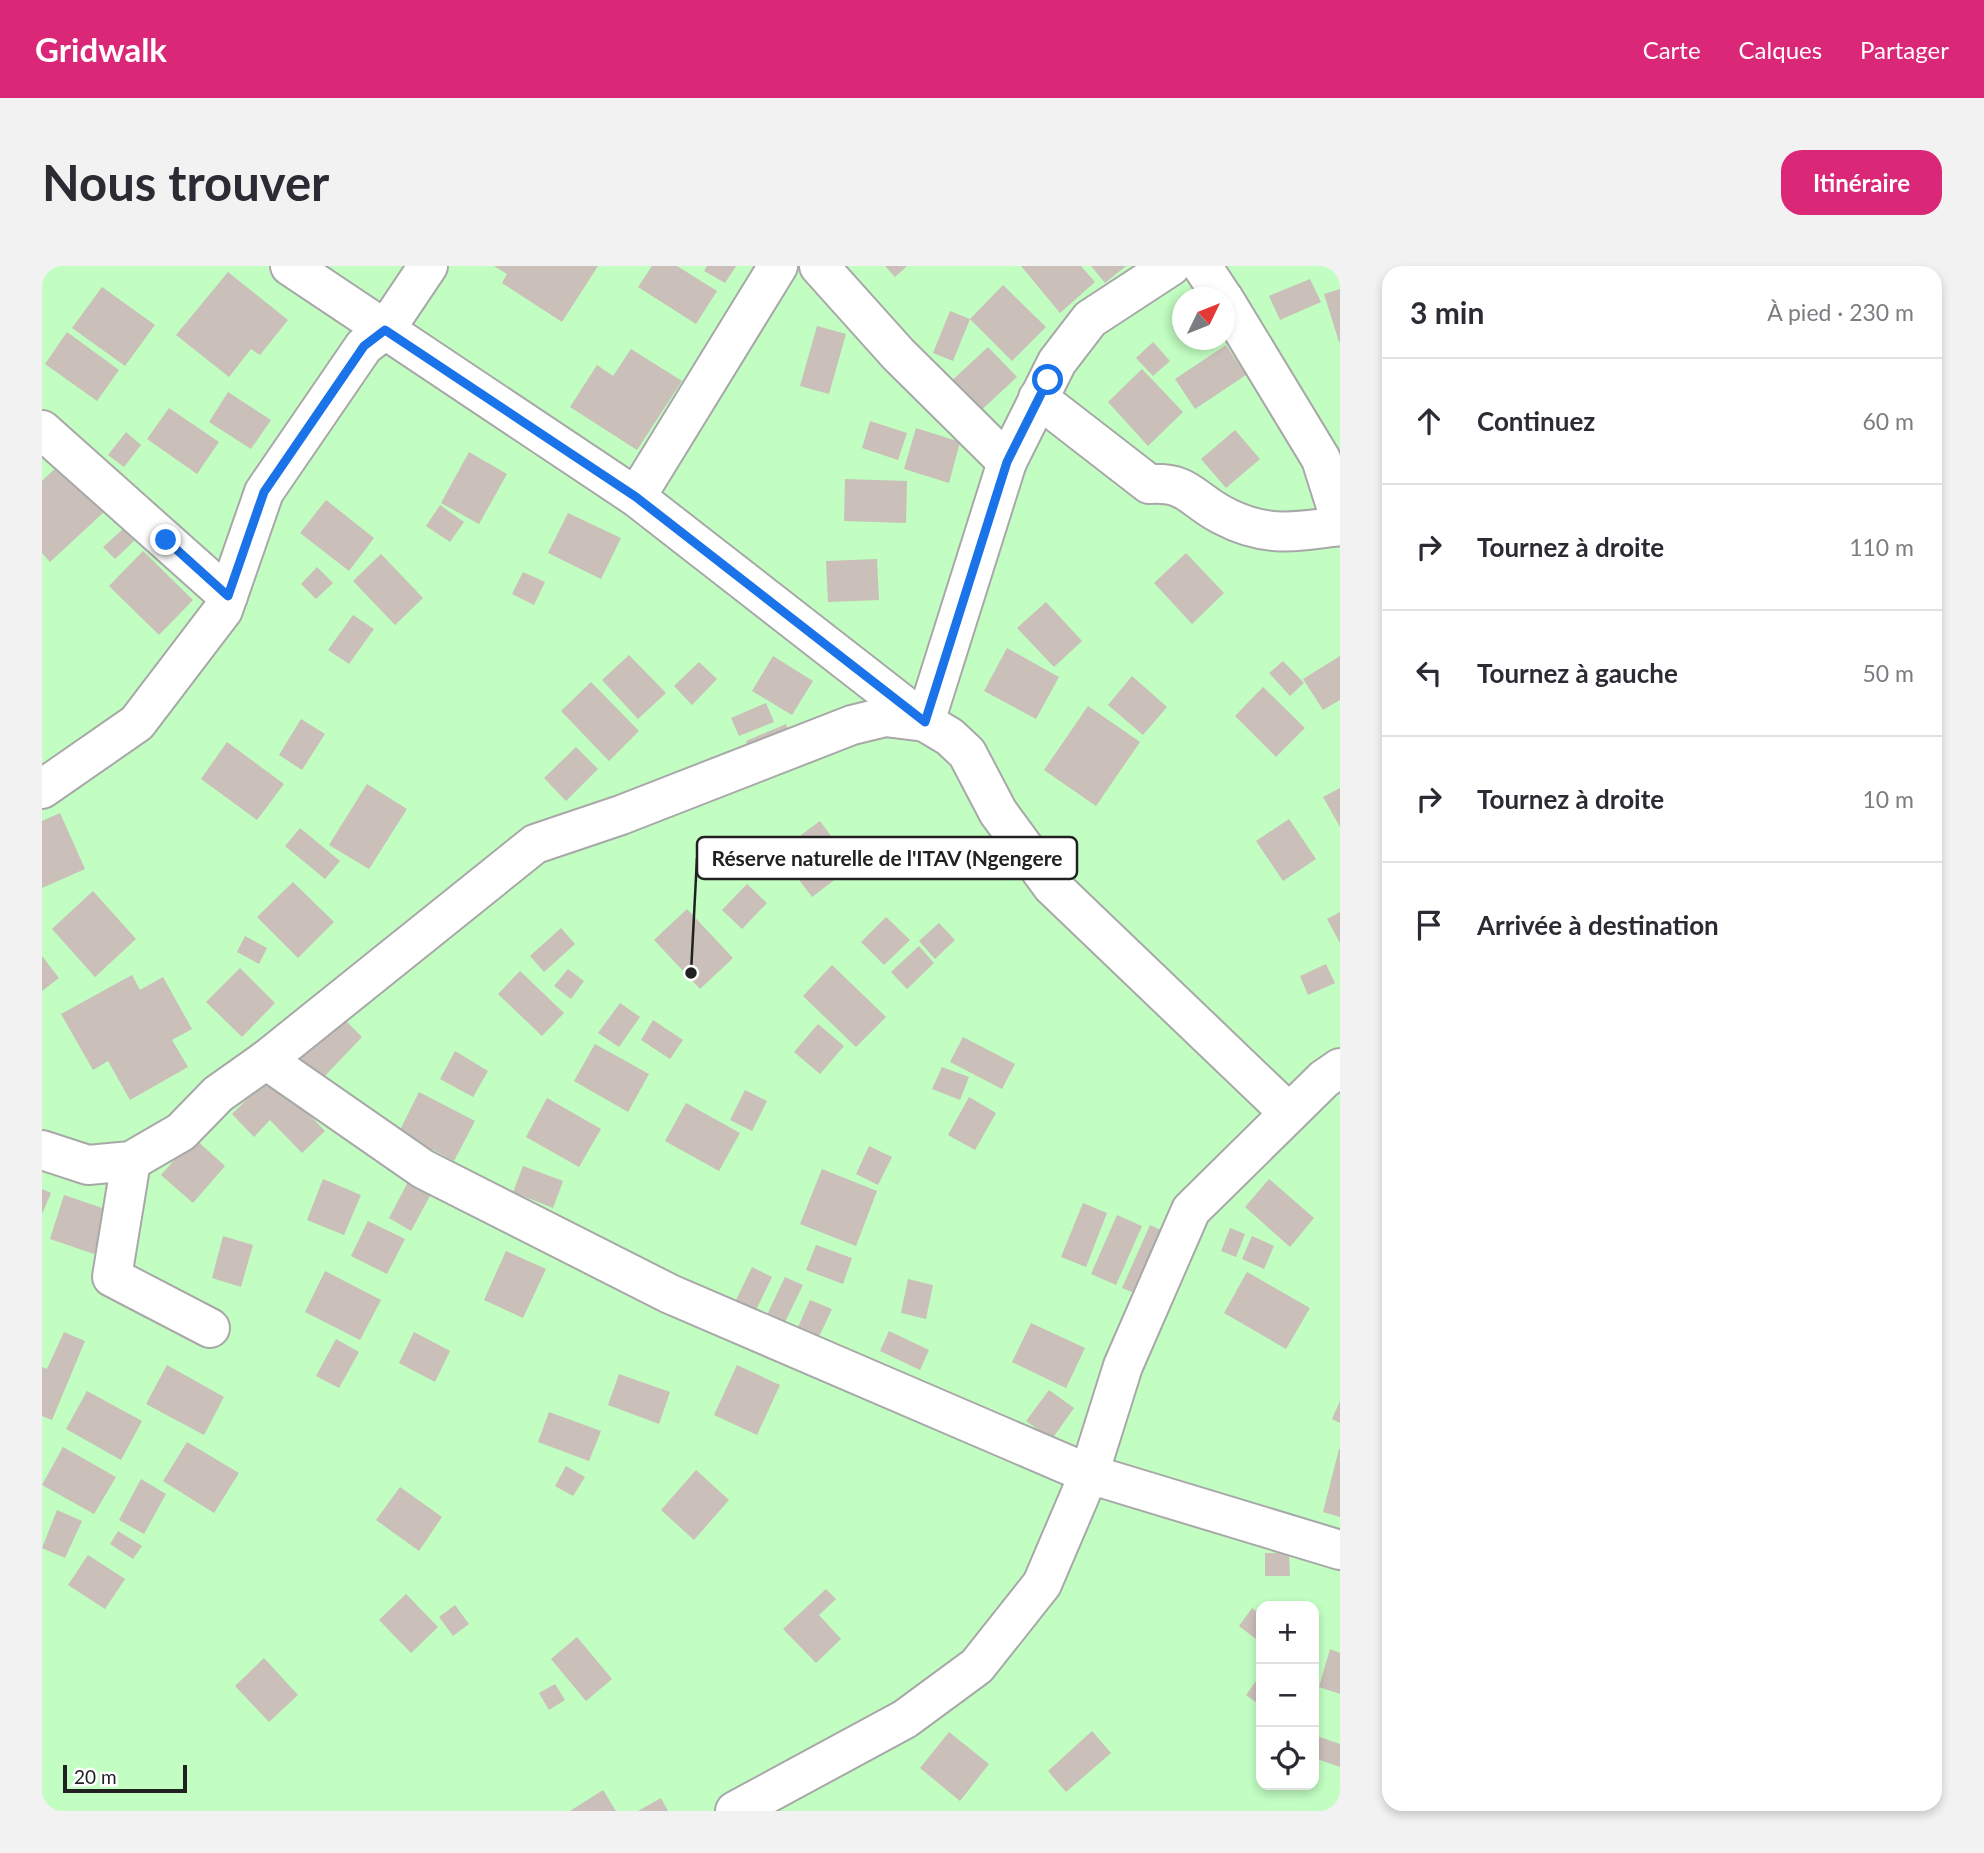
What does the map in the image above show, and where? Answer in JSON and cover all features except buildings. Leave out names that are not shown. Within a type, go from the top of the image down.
[{"type":"street","points":[[290,266],[636,497],[925,722],[950,737],[967,753],[999,812],[1052,886],[1289,1113]]},
{"type":"street","points":[[42,789],[137,723],[223,610],[264,492],[364,346],[385,330],[429,266]]},
{"type":"street","points":[[636,497],[778,266]]},
{"type":"street","points":[[819,266],[898,354],[1007,462]]},
{"type":"street","points":[[925,722],[1007,462],[1057,362],[1090,319],[1171,266]]},
{"type":"street","points":[[1202,266],[1216,287]]},
{"type":"street","points":[[1235,316],[1321,459],[1340,519]]},
{"type":"street","points":[[1038,398],[1149,484],[1173,483],[1223,516],[1278,534],[1340,526]]},
{"type":"street","points":[[42,430],[228,596]]},
{"type":"street","points":[[42,1150],[88,1165],[131,1161],[181,1132],[218,1094],[266,1060],[535,844],[657,802],[852,725],[885,718],[925,722]]},
{"type":"street","points":[[266,1060],[423,1169],[670,1294],[1089,1474],[1340,1550]]},
{"type":"street","points":[[735,1811],[905,1719],[977,1666],[1042,1584],[1069,1514],[1089,1474],[1124,1366],[1191,1210],[1324,1079],[1340,1068]]},
{"type":"street","points":[[131,1161],[112,1277],[210,1328]]},
{"type":"green space","points":[[42,266],[1340,266],[1340,1811],[42,1811]]},
{"type":"place","name":"Réserve naturelle de l'ITAV (Ngengere","points":[[691,973]]},
{"type":"route","points":[[166,540],[228,596],[264,492],[364,346],[385,330],[636,497],[741,582],[925,722],[1007,462],[1048,380]]}]
